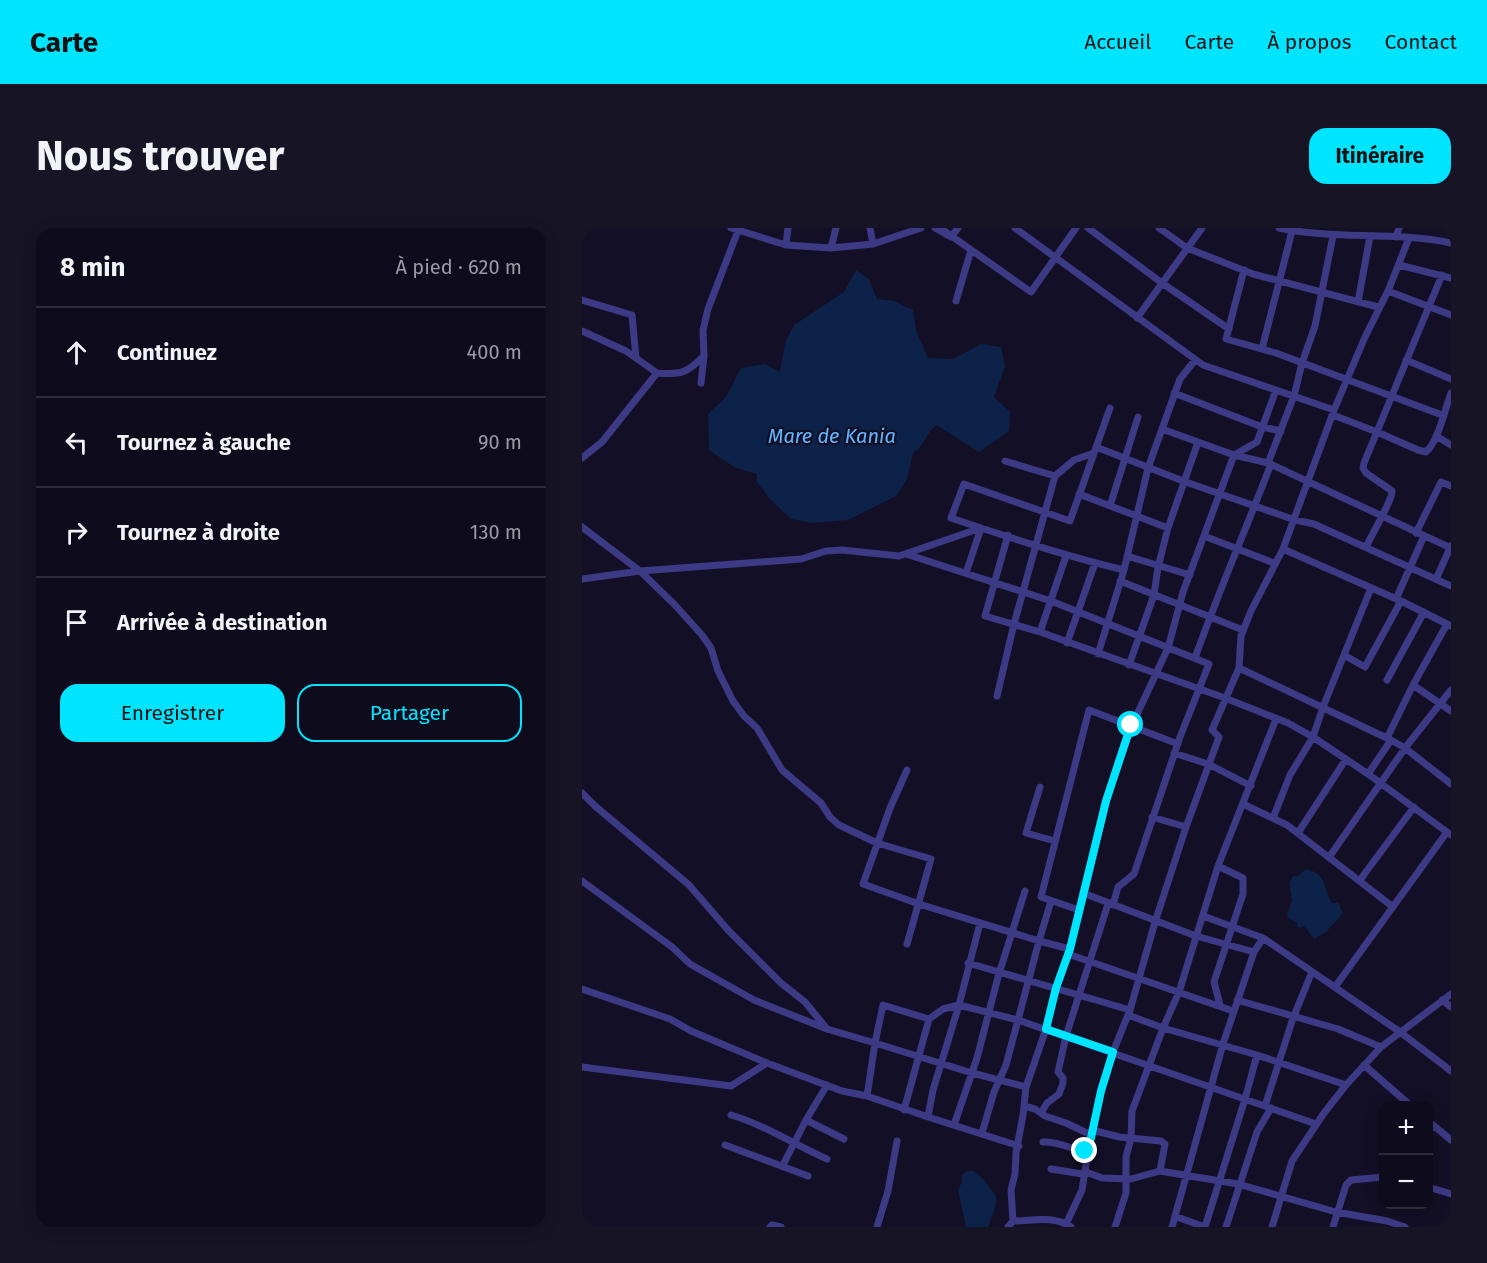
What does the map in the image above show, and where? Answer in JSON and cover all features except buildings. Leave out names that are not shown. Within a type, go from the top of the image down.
[{"type":"street","points":[[786,245],[788,228]]},
{"type":"street","points":[[831,248],[836,228]]},
{"type":"street","points":[[870,228],[873,244]]},
{"type":"street","points":[[701,383],[704,356],[703,330],[736,229],[786,245],[831,248],[873,244],[921,228]]},
{"type":"street","points":[[935,228],[1031,292],[1076,228]]},
{"type":"street","points":[[940,228],[951,237]]},
{"type":"street","points":[[951,237],[958,228]]},
{"type":"street","points":[[1016,228],[1203,365],[1294,396],[1424,452],[1429,450],[1436,436],[1451,393]]},
{"type":"street","points":[[1088,228],[1229,329]]},
{"type":"street","points":[[1159,228],[1187,248],[1244,270],[1378,307]]},
{"type":"street","points":[[1137,318],[1202,228]]},
{"type":"street","points":[[1281,228],[1333,236],[1349,232],[1451,243]]},
{"type":"street","points":[[1396,237],[1399,228]]},
{"type":"street","points":[[1262,349],[1292,231]]},
{"type":"street","points":[[1195,658],[1255,506],[1294,396],[1314,326],[1333,236]]},
{"type":"street","points":[[1358,302],[1370,236]]},
{"type":"street","points":[[1276,390],[1257,442],[1234,454],[1190,575],[1168,648],[1131,725],[1106,801],[1069,951],[1026,1087],[1011,1191],[1011,1224],[1034,1223],[1042,1218],[1069,1225],[1079,1200],[1086,1172],[1101,1091],[1113,1052],[1129,1013],[1186,826],[1219,737],[1212,730],[1239,668],[1243,630],[1274,563],[1283,549],[1347,379],[1378,307],[1388,291],[1409,238]]},
{"type":"street","points":[[956,301],[971,250]]},
{"type":"street","points":[[1399,264],[1451,278]]},
{"type":"street","points":[[1244,270],[1226,339],[1302,363],[1442,415]]},
{"type":"street","points":[[1366,547],[1393,496],[1392,491],[1371,477],[1363,468],[1442,275]]},
{"type":"street","points":[[1388,291],[1451,315]]},
{"type":"street","points":[[582,300],[632,315],[636,358]]},
{"type":"street","points":[[582,331],[612,343],[657,373],[682,373],[692,368],[704,356]]},
{"type":"street","points":[[1098,654],[1124,570],[1148,468],[1180,379],[1195,360]]},
{"type":"street","points":[[1406,360],[1451,379]]},
{"type":"street","points":[[582,458],[602,441],[657,373]]},
{"type":"street","points":[[1174,393],[1262,427],[1281,431]]},
{"type":"street","points":[[1110,408],[1070,521],[964,484],[951,518],[1037,544],[1066,556],[1124,570]]},
{"type":"street","points":[[1110,506],[1138,417]]},
{"type":"street","points":[[1162,429],[1234,454],[1270,463],[1420,535],[1451,547],[1436,579]]},
{"type":"street","points":[[1436,436],[1451,446]]},
{"type":"street","points":[[1130,665],[1154,595],[1158,567],[1168,528],[1198,442]]},
{"type":"street","points":[[997,696],[1014,624],[1055,476],[1074,460],[1095,450],[1295,520],[1314,524],[1451,586]]},
{"type":"street","points":[[1005,461],[1055,476]]},
{"type":"street","points":[[1344,655],[1365,667],[1399,600],[1420,535],[1441,482],[1451,486]]},
{"type":"street","points":[[1079,494],[1168,528]]},
{"type":"street","points":[[582,527],[640,571],[674,604],[711,648],[718,671],[733,701],[744,716],[758,728],[782,770],[821,803],[830,817],[839,825],[877,843],[931,859],[907,944]]},
{"type":"street","points":[[582,579],[640,571],[801,559],[826,550],[899,556],[981,528]]},
{"type":"street","points":[[966,573],[981,528]]},
{"type":"street","points":[[1008,535],[985,616],[1040,632],[1225,698],[1276,719],[1313,737],[1368,774],[1449,834],[1335,987]]},
{"type":"street","points":[[1204,536],[1274,563]]},
{"type":"street","points":[[1283,549],[1399,600],[1449,625],[1413,685],[1389,739],[1368,774]]},
{"type":"street","points":[[906,554],[1051,601],[1209,664],[1174,753],[1134,874],[1118,886],[1112,904],[1107,907],[1066,1036],[1058,1072],[1064,1079],[1061,1089],[1041,1113]]},
{"type":"street","points":[[1040,632],[1066,556]]},
{"type":"street","points":[[1127,556],[1190,575]]},
{"type":"street","points":[[1068,643],[1095,563]]},
{"type":"street","points":[[1120,581],[1243,630]]},
{"type":"street","points":[[1273,818],[1290,775],[1313,737],[1371,588]]},
{"type":"street","points":[[1387,680],[1424,612]]},
{"type":"street","points":[[1239,668],[1389,739],[1405,748],[1451,784]]},
{"type":"street","points":[[1413,685],[1451,711]]},
{"type":"street","points":[[1330,856],[1405,748],[1451,690]]},
{"type":"street","points":[[1079,910],[1041,897],[1089,710],[1178,744]]},
{"type":"street","points":[[1115,1227],[1126,1193],[1126,1157],[1131,1138],[1132,1111],[1179,992],[1218,866],[1276,719]]},
{"type":"street","points":[[1174,753],[1208,764],[1251,786]]},
{"type":"street","points":[[1298,833],[1346,759]]},
{"type":"street","points":[[907,770],[863,884],[1069,951],[1089,961],[1233,1011]]},
{"type":"street","points":[[1040,787],[1026,833],[1055,841]]},
{"type":"street","points":[[582,793],[689,885],[745,947],[781,983],[805,1002],[827,1029]]},
{"type":"street","points":[[1243,804],[1298,833],[1393,907]]},
{"type":"street","points":[[1360,880],[1414,807]]},
{"type":"street","points":[[1152,817],[1186,826]]},
{"type":"street","points":[[1218,866],[1243,878],[1243,894],[1214,982],[1220,1005]]},
{"type":"street","points":[[582,881],[672,947],[690,964],[754,1000],[827,1029],[1026,1087]]},
{"type":"street","points":[[954,1125],[972,1072],[1025,891]]},
{"type":"street","points":[[1083,893],[1155,922],[1254,952]]},
{"type":"street","points":[[982,1133],[1006,1065],[1051,901]]},
{"type":"street","points":[[1203,916],[1263,938],[1400,1032],[1451,1071]]},
{"type":"street","points":[[928,1117],[980,923]]},
{"type":"street","points":[[1173,1227],[1210,1087],[1233,1011],[1254,952],[1263,938]]},
{"type":"street","points":[[968,963],[1080,995],[1163,1028],[1257,1054],[1346,1085]]},
{"type":"street","points":[[1226,1227],[1238,1184],[1268,1107],[1278,1061],[1312,972]]},
{"type":"street","points":[[582,989],[670,1019],[691,1032],[842,1091],[867,1096],[1018,1146]]},
{"type":"street","points":[[1272,1227],[1292,1161],[1316,1124],[1346,1085],[1381,1047],[1451,994]]},
{"type":"street","points":[[1237,1000],[1293,1018],[1338,1029],[1381,1047]]},
{"type":"street","points":[[1442,1000],[1451,1007]]},
{"type":"street","points":[[867,1096],[875,1042],[884,1005],[929,1019]]},
{"type":"street","points":[[904,1110],[929,1019],[943,1009],[959,1005],[1046,1029],[1316,1124]]},
{"type":"street","points":[[1177,1217],[1205,1227],[1257,1054]]},
{"type":"street","points":[[582,1067],[730,1086],[767,1063]]},
{"type":"street","points":[[1364,1065],[1405,1101]]},
{"type":"street","points":[[783,1165],[827,1085]]},
{"type":"street","points":[[1024,1106],[1085,1133],[1089,1134],[1092,1130]]},
{"type":"street","points":[[731,1115],[752,1121],[793,1144],[827,1159]]},
{"type":"street","points":[[806,1120],[844,1139]]},
{"type":"street","points":[[1433,1125],[1451,1140]]},
{"type":"street","points":[[1092,1130],[1164,1143],[1160,1171]]},
{"type":"street","points":[[877,1227],[888,1191],[897,1141]]},
{"type":"street","points":[[1043,1142],[1057,1142],[1088,1152]]},
{"type":"street","points":[[725,1145],[808,1176]]},
{"type":"street","points":[[1051,1169],[1082,1174],[1086,1172],[1102,1178],[1126,1179],[1160,1171],[1238,1184],[1336,1212],[1387,1221],[1405,1227]]},
{"type":"street","points":[[1333,1227],[1346,1185],[1351,1180],[1379,1177]]},
{"type":"street","points":[[1433,1189],[1451,1194]]},
{"type":"street","points":[[770,1227],[772,1225],[781,1227]]},
{"type":"water","name":"Mare de Kania","points":[[856,270],[869,279],[877,299],[894,301],[913,310],[916,330],[928,358],[953,359],[981,344],[1001,347],[1005,367],[994,397],[1010,412],[1009,431],[979,452],[936,425],[913,453],[907,479],[896,496],[848,520],[813,523],[791,519],[770,499],[757,482],[757,474],[734,467],[709,450],[708,414],[726,397],[741,368],[765,364],[780,372],[785,343],[794,325],[844,292]]},
{"type":"water","points":[[1306,869],[1322,878],[1332,903],[1338,903],[1343,913],[1326,932],[1314,939],[1304,926],[1297,927],[1298,923],[1289,919],[1287,915],[1292,900],[1289,883],[1293,876],[1298,876]]},
{"type":"water","points":[[967,1171],[974,1171],[996,1196],[996,1205],[988,1227],[966,1227],[958,1190],[962,1182],[962,1175]]},
{"type":"route","points":[[1085,1151],[1088,1152],[1101,1091],[1113,1052],[1046,1029],[1056,988],[1070,949],[1106,801],[1131,725]]}]
